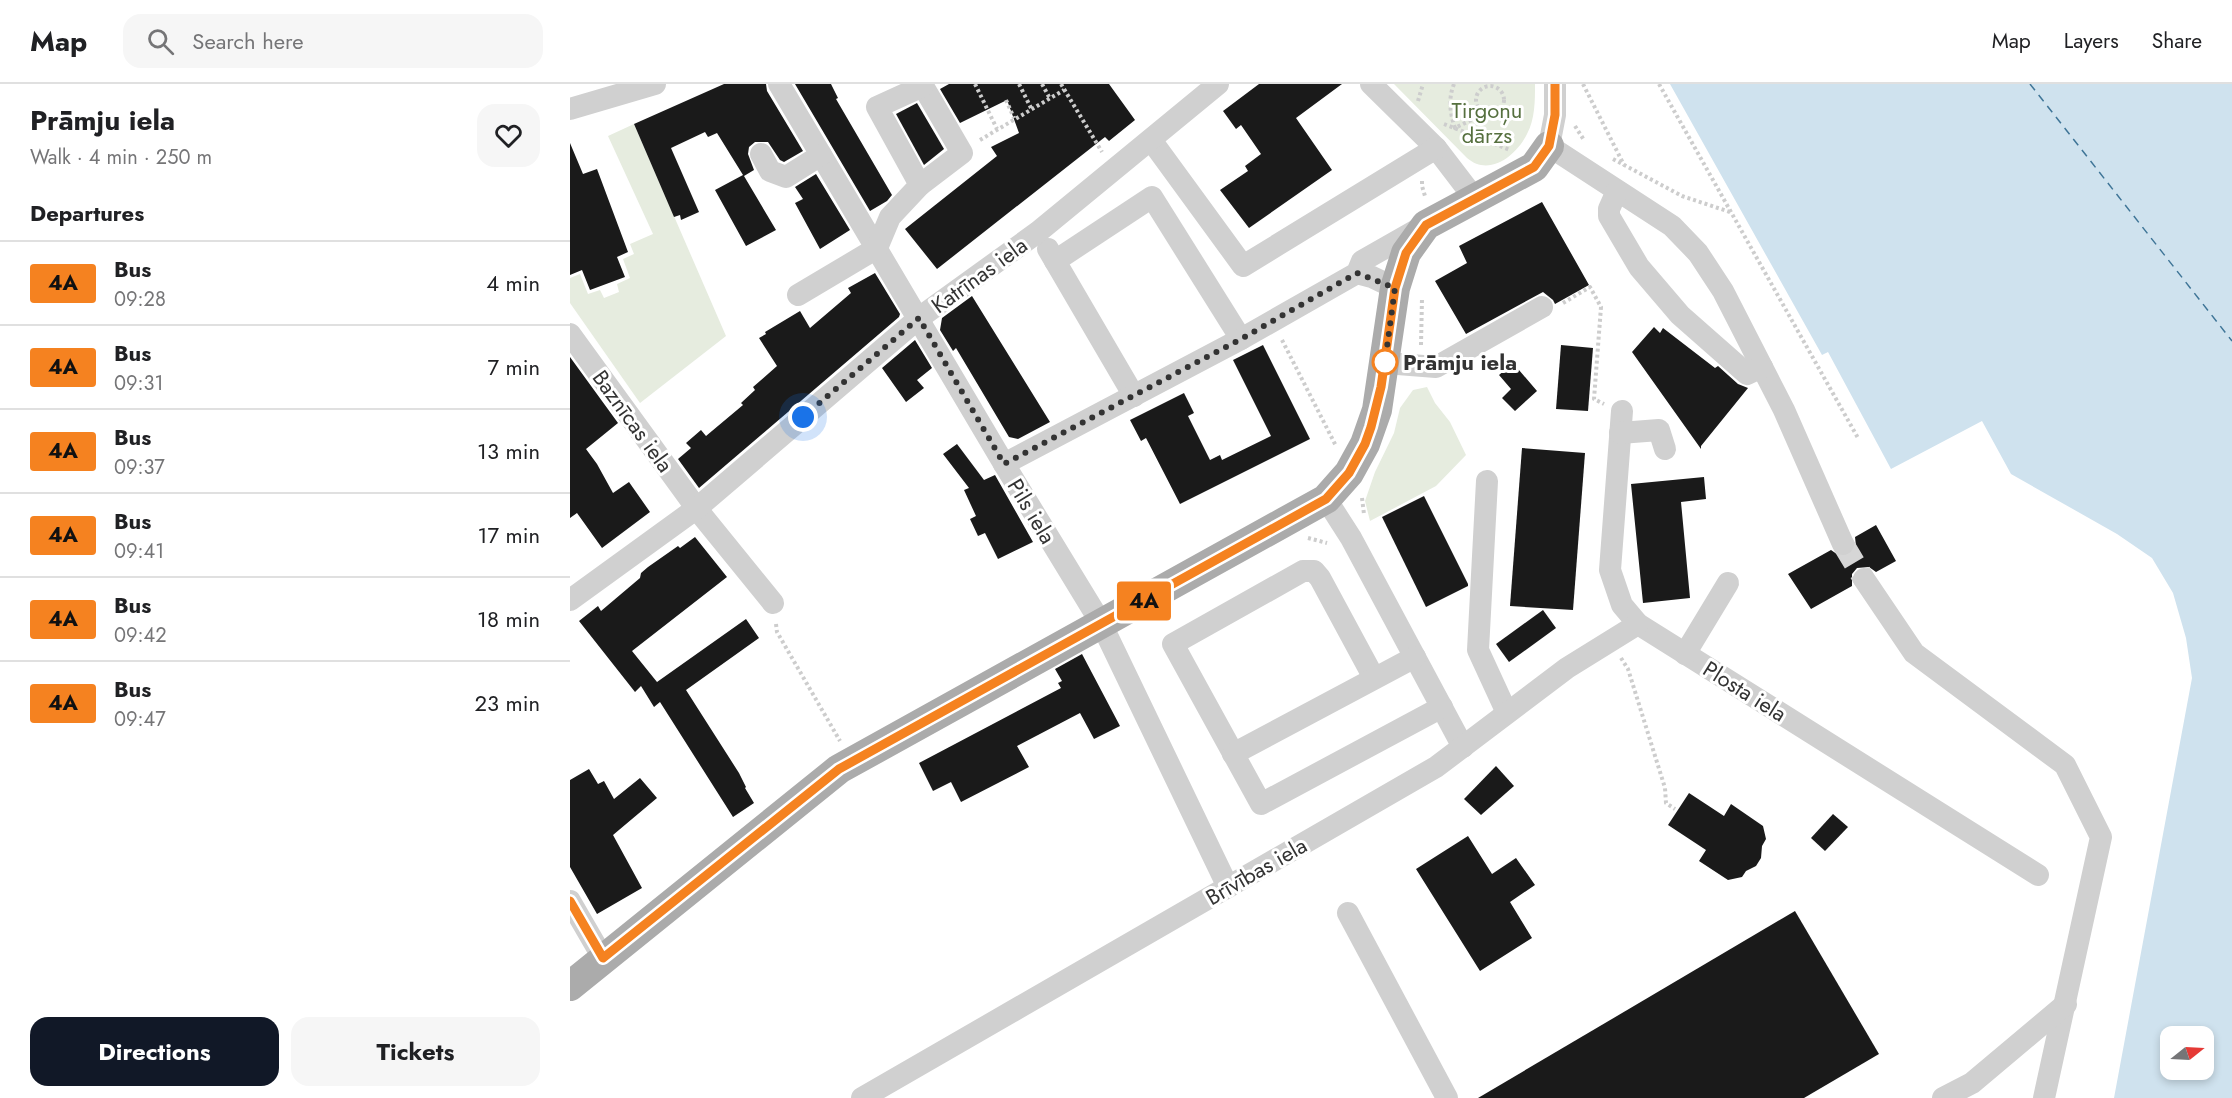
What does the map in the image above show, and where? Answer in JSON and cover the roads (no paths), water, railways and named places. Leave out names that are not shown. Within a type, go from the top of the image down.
[{"type":"main road","points":[[570,986],[839,769],[1326,499],[1349,473],[1365,444],[1377,410],[1395,288],[1406,253],[1426,225],[1475,199],[1533,155]]},
{"type":"street","points":[[570,109],[655,84]]},
{"type":"street","name":"Pils iela","points":[[779,84],[1101,623],[1228,887]]},
{"type":"street","name":"Katrīnas iela","points":[[570,600],[696,508],[919,318],[1038,232],[1218,84]]},
{"type":"street","points":[[1371,84],[1436,148],[1475,199]]},
{"type":"street","points":[[1555,84],[1555,115],[1533,155],[1617,191],[1672,226],[1698,253],[1723,291],[1784,410],[1843,544]]},
{"type":"street","points":[[798,295],[877,248],[890,217],[920,185],[962,153],[922,85],[877,107],[920,185]]},
{"type":"street","points":[[1151,140],[1244,266],[1436,148]]},
{"type":"street","points":[[761,154],[770,171],[786,177],[821,155]]},
{"type":"street","points":[[1617,191],[1609,209],[1609,216],[1646,275],[1680,315],[1747,374],[1762,367]]},
{"type":"street","points":[[1055,261],[1152,197],[1241,339]]},
{"type":"street","points":[[1004,464],[1273,321],[1357,273],[1362,261],[1426,225]]},
{"type":"street","points":[[1038,232],[1134,396]]},
{"type":"street","points":[[1188,255],[1221,234]]},
{"type":"street","points":[[1357,273],[1395,288]]},
{"type":"street","points":[[1384,363],[1436,368],[1542,307]]},
{"type":"street","name":"Baznīcas iela","points":[[570,334],[696,508],[773,603]]},
{"type":"street","name":"Plosta iela","points":[[1665,449],[1659,429],[1621,422],[1610,570],[1622,605],[1638,624],[2038,875]]},
{"type":"street","points":[[1487,481],[1478,650],[1507,713]]},
{"type":"street","points":[[1326,499],[1351,538],[1463,747]]},
{"type":"street","points":[[1374,678],[1320,578],[1314,571],[1303,571],[1173,644],[1261,804],[1442,707]]},
{"type":"street","points":[[1864,579],[1914,653],[2066,765],[2101,837],[2044,1098]]},
{"type":"street","points":[[1685,654],[1728,583]]},
{"type":"street","name":"Brīvības iela","points":[[862,1098],[1436,767],[1567,668],[1638,624]]},
{"type":"street","points":[[1233,754],[1415,657]]},
{"type":"street","points":[[570,901],[603,958]]},
{"type":"street","points":[[1348,913],[1447,1098]]},
{"type":"street","points":[[1943,1098],[1972,1083],[2066,1004]]},
{"type":"water","points":[[1670,84],[2232,84],[2232,1098],[2114,1098],[2192,678],[2186,638],[2173,593],[2152,558],[2117,534],[2011,474],[1982,421],[1891,469],[1828,352],[1822,355]]},
{"type":"tunnel","points":[[1843,544],[1864,579]]},
{"type":"place","name":"Prāmju iela","points":[[1385,362]]},
{"type":"park label","name":"Tirgoņu dārzs","points":[[1487,122]]}]
